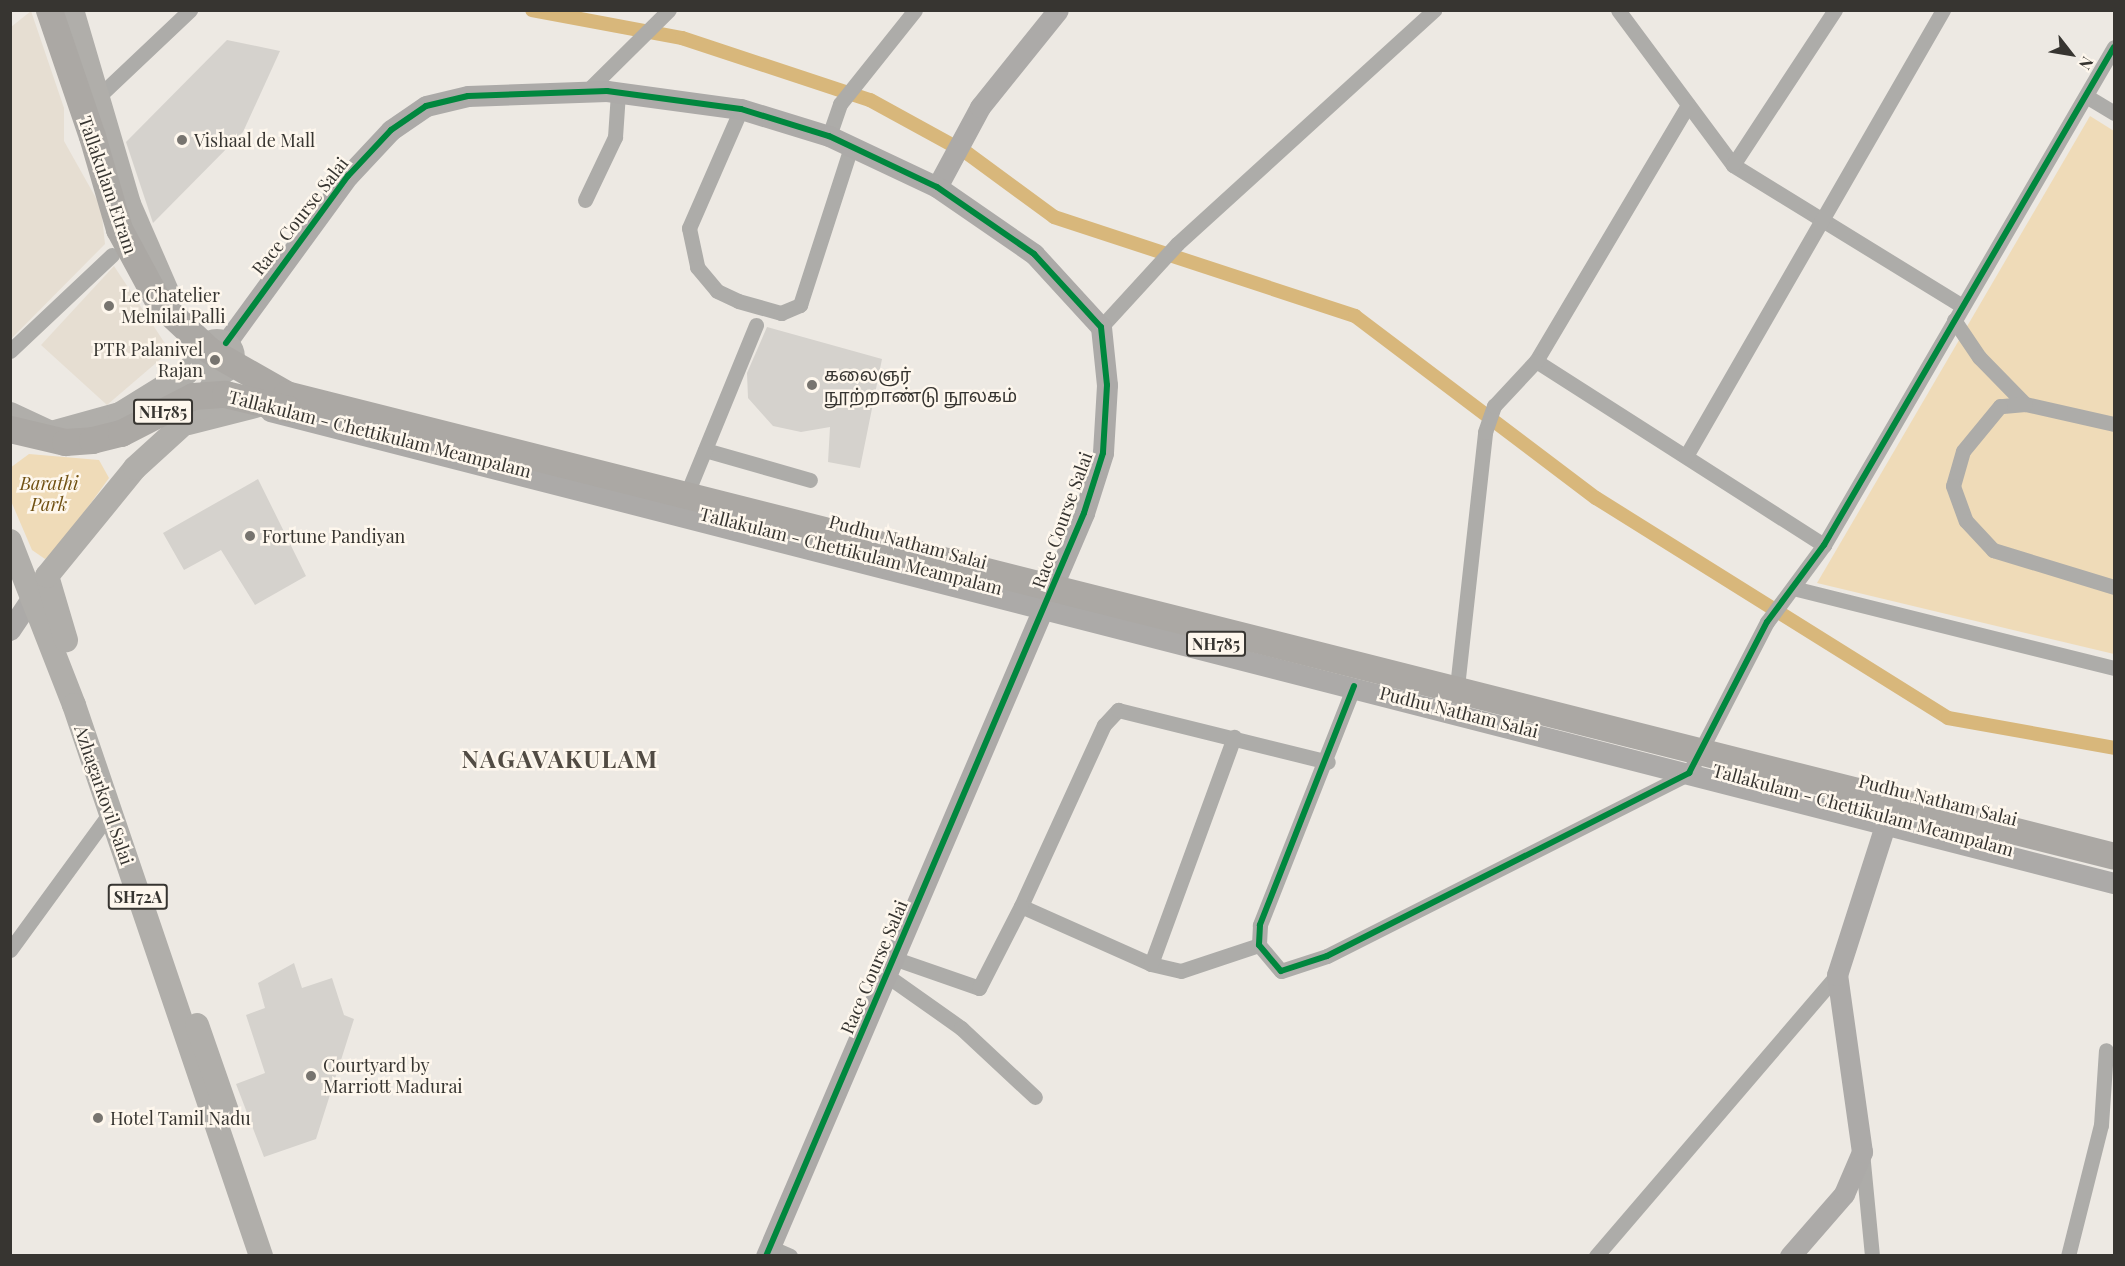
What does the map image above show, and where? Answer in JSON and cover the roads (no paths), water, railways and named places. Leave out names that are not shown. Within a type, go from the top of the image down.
[{"type":"highway","name":"Tallakulam Etram","points":[[49,10],[92,136],[119,229],[159,303],[248,375],[325,407]]},
{"type":"highway","name":"Tallakulam - Chettikulam Meampalam","points":[[10,429],[65,442],[92,440],[122,433],[193,396],[225,394],[1460,703],[2115,875]]},
{"type":"highway","name":"Tallakulam - Chettikulam Meampalam","points":[[325,407],[2115,856]]},
{"type":"main road","points":[[10,414],[51,433],[120,414],[186,373],[220,356],[171,297],[153,264],[72,10]]},
{"type":"main road","points":[[937,187],[948,161],[980,107],[1058,10]]},
{"type":"main road","name":"Race Course Salai","points":[[10,630],[39,586],[135,468],[183,425],[214,392],[220,356],[348,176],[391,130],[426,106],[468,96],[618,93],[741,109],[829,136],[937,187],[1034,254],[1101,327],[1107,385],[1103,453],[1058,581],[768,1251]]},
{"type":"main road","name":"Pudhu Natham Salai","points":[[220,356],[241,399],[255,406],[319,427],[1044,612],[1452,710],[1885,825],[2115,883]]},
{"type":"main road","name":"Pudhu Natham Salai","points":[[220,356],[326,398],[690,486],[1058,581],[2115,844]]},
{"type":"main road","points":[[183,425],[255,406]]},
{"type":"main road","points":[[10,541],[21,566],[39,586]]},
{"type":"main road","name":"Azhagarkovil Salai","points":[[39,586],[110,813],[259,1227],[277,1256]]},
{"type":"main road","name":"Azhagarkovil Salai","points":[[39,586],[259,1227],[261,1256]]},
{"type":"main road","points":[[1790,1256],[1844,1194],[1862,1152],[1837,975],[1896,790]]},
{"type":"street","points":[[98,97],[190,10]]},
{"type":"street","points":[[829,136],[840,104],[915,10]]},
{"type":"street","points":[[1101,327],[1162,257],[1434,10]]},
{"type":"street","points":[[1618,10],[1733,165],[1962,306]]},
{"type":"street","points":[[1733,165],[1835,10]]},
{"type":"street","points":[[1686,456],[1819,218],[1942,10]]},
{"type":"street","points":[[585,93],[633,41],[666,13]]},
{"type":"street","points":[[1354,686],[1328,762],[1260,925],[1258,945],[1273,966],[1290,971],[1689,773],[1767,622],[1824,545],[2115,47]]},
{"type":"street","points":[[585,200],[615,137],[618,93]]},
{"type":"street","points":[[2086,96],[2115,113]]},
{"type":"street","points":[[1452,710],[1459,680],[1485,432],[1494,406],[1536,361],[1688,105]]},
{"type":"street","points":[[741,109],[689,228],[697,267],[717,291],[738,301],[781,313],[800,305],[851,147]]},
{"type":"street","points":[[10,351],[112,255]]},
{"type":"street","points":[[1954,320],[1979,357],[2025,404]]},
{"type":"street","points":[[690,486],[756,325]]},
{"type":"street","points":[[1536,361],[1824,545]]},
{"type":"street","points":[[2115,424],[2025,404],[2000,406],[1963,451],[1953,486],[1966,521],[1993,550],[2115,586]]},
{"type":"street","points":[[705,450],[810,480]]},
{"type":"street","points":[[1793,588],[2115,668]]},
{"type":"street","points":[[889,967],[979,988],[1021,906],[1110,715],[1127,709],[1328,762]]},
{"type":"street","points":[[1151,964],[1234,737]]},
{"type":"street","points":[[10,950],[110,813]]},
{"type":"street","points":[[1021,906],[1151,964],[1193,969],[1258,945]]},
{"type":"street","points":[[889,967],[961,1028],[1035,1097]]},
{"type":"street","points":[[1596,1256],[1837,975]]},
{"type":"street","points":[[2068,1256],[2101,1125],[2106,1050]]},
{"type":"street","points":[[1862,1152],[1872,1256]]},
{"type":"street","points":[[768,1251],[790,1256]]},
{"type":"waterway","points":[[532,10],[682,38],[870,100],[967,153],[1054,217],[1355,316],[1596,498],[1948,718],[2114,748]]},
{"type":"place","name":"Vishaal de Mall","points":[[182,140]]},
{"type":"place","name":"Le Chatelier Melnilai Palli","points":[[109,306]]},
{"type":"place","name":"PTR Palanivel Rajan","points":[[215,360]]},
{"type":"place","name":"கலைஞர் நூற்றாண்டு நூலகம்","points":[[812,385]]},
{"type":"place","name":"Fortune Pandiyan","points":[[250,536]]},
{"type":"place","name":"Courtyard by Marriott Madurai","points":[[311,1076]]},
{"type":"place","name":"Hotel Tamil Nadu","points":[[98,1118]]},
{"type":"district","name":"NAGAVAKULAM","points":[[560,759]]},
{"type":"park label","name":"Barathi Park","points":[[49,494]]}]
